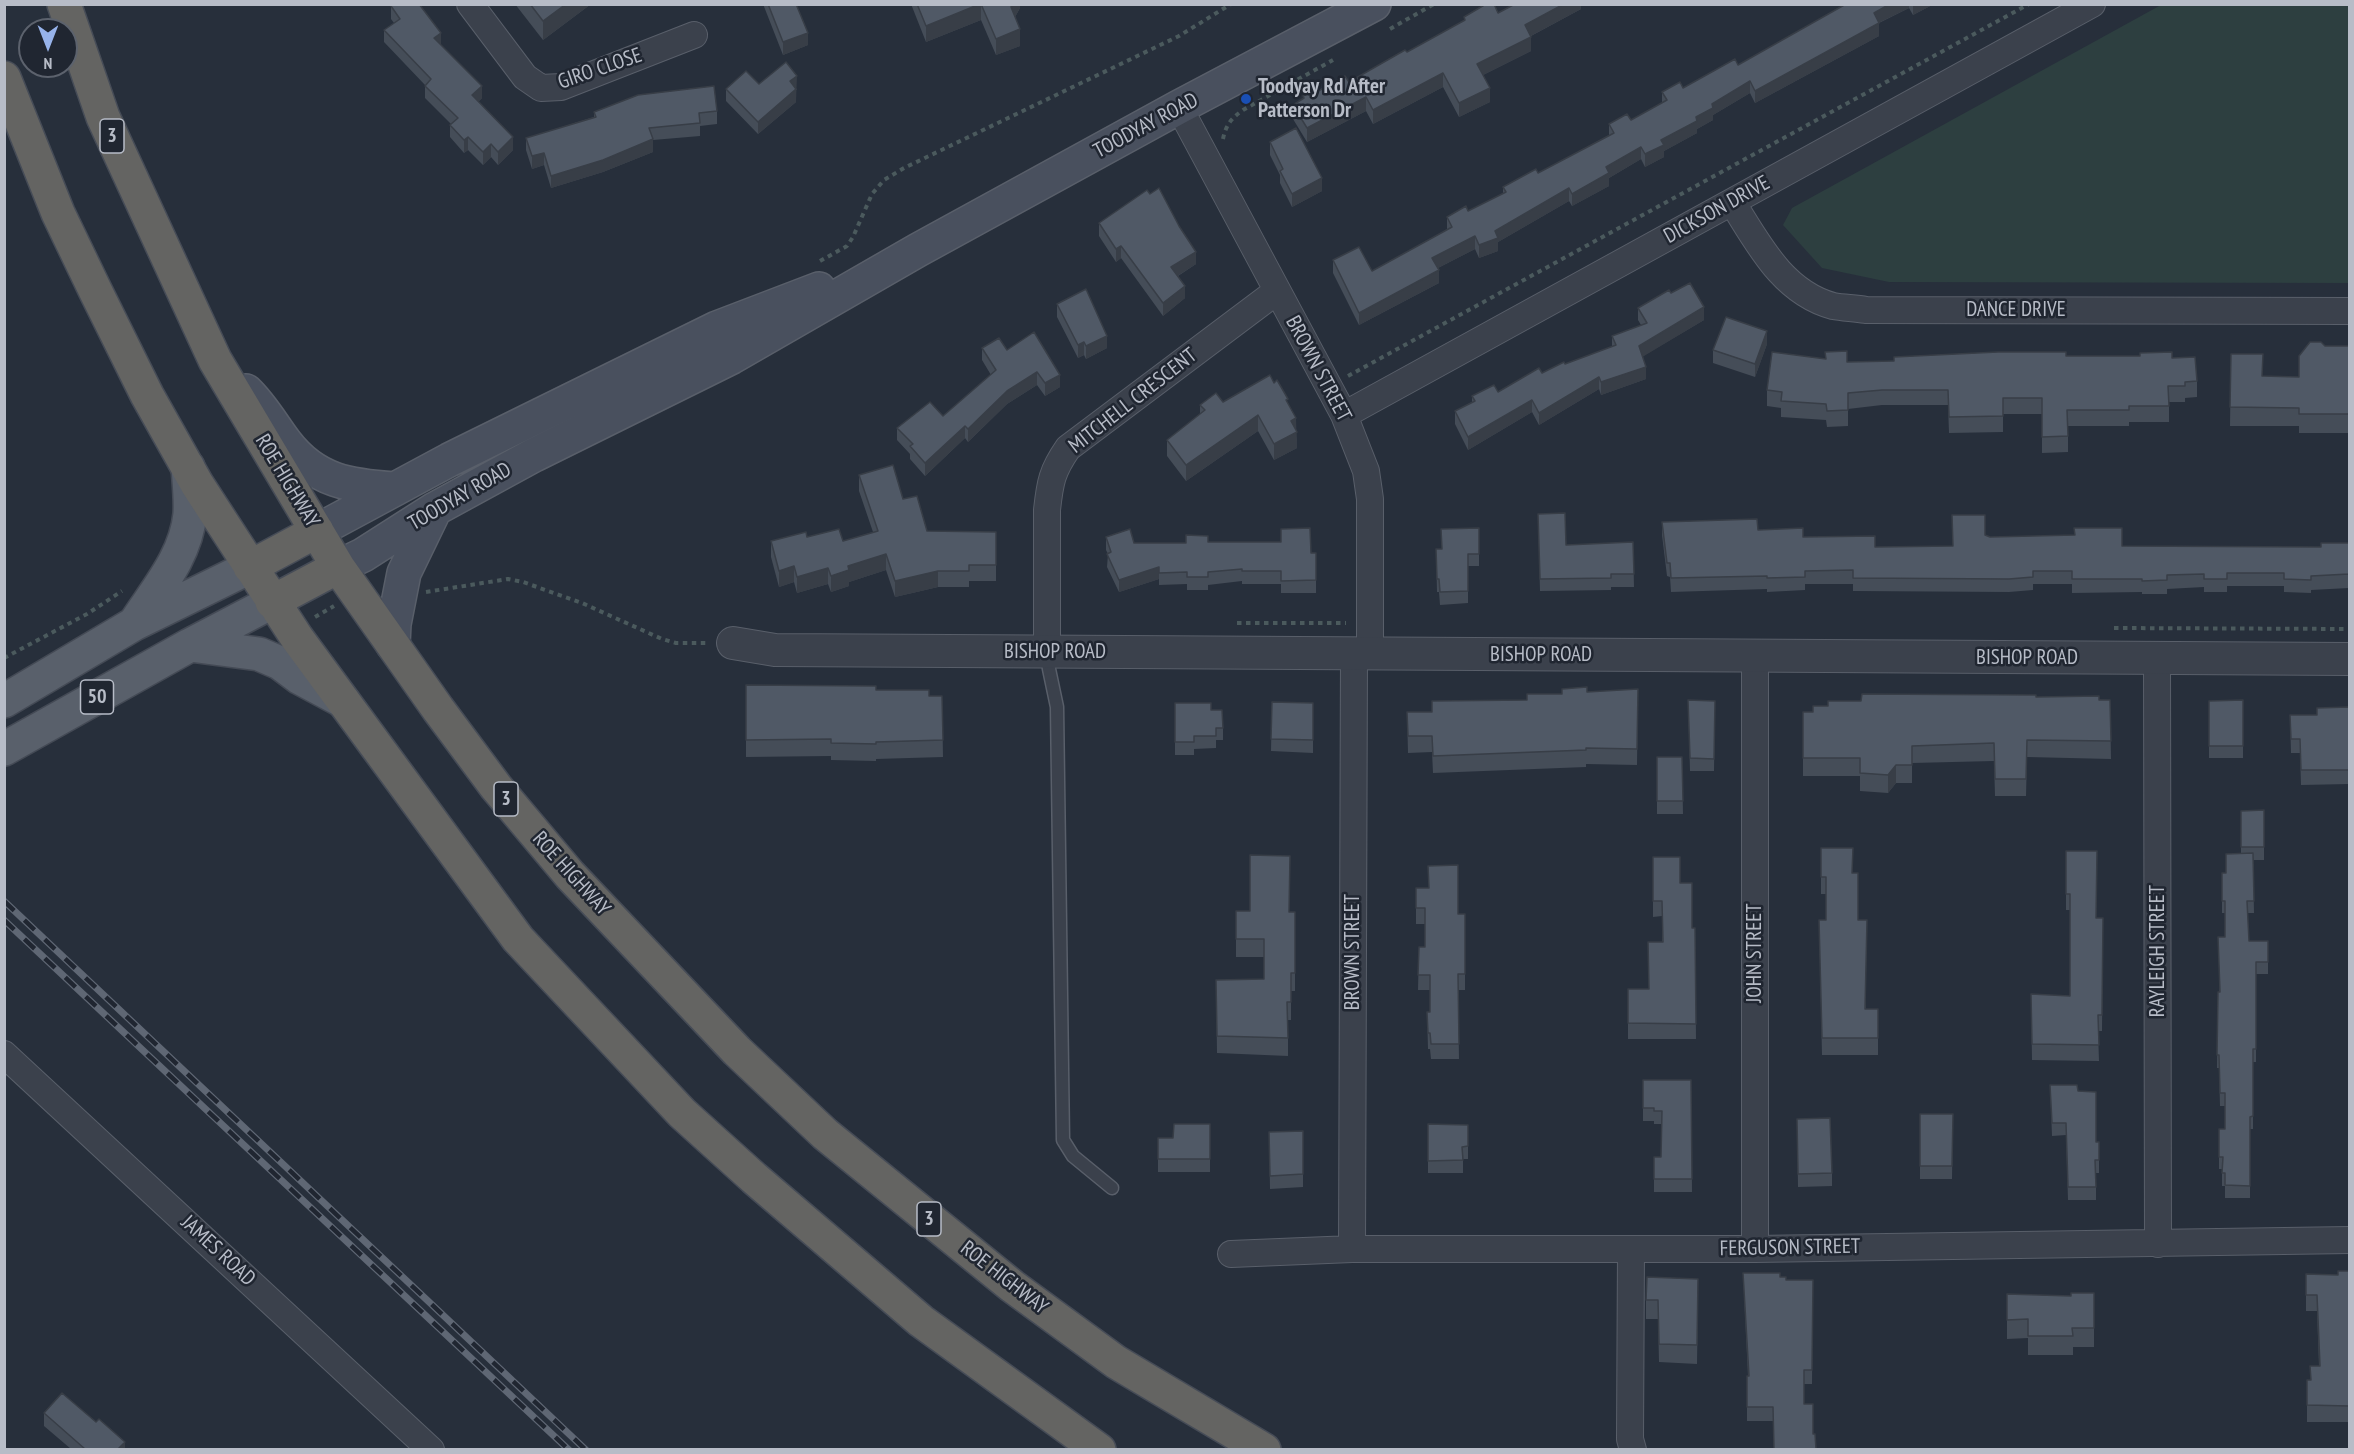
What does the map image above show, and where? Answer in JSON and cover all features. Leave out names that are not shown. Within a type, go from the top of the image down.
[{"type":"highway","name":"ROE HIGHWAY","points":[[64,4],[103,117],[215,360],[338,567],[496,787],[570,874],[737,1052],[825,1134],[1012,1286],[1116,1362],[1264,1449]]},
{"type":"highway","points":[[4,78],[63,222],[147,395],[188,467],[272,603],[518,939],[682,1113],[806,1224],[921,1321],[1100,1449]]},
{"type":"highway","name":"TOODYAY ROAD","points":[[250,567],[317,531]]},
{"type":"highway","name":"TOODYAY ROAD","points":[[272,603],[338,567]]},
{"type":"main road","name":"TOODYAY ROAD","points":[[338,567],[363,555],[435,509],[534,455],[732,357],[918,250],[1179,107],[1379,18]]},
{"type":"main road","name":"TOODYAY ROAD","points":[[317,531],[449,460],[717,328],[918,250]]},
{"type":"main road","points":[[215,360],[250,394],[289,446],[310,466],[331,478],[350,485],[395,489]]},
{"type":"main road","points":[[134,624],[171,570],[184,542],[190,512],[188,467]]},
{"type":"main road","points":[[393,645],[394,624],[404,573],[435,509]]},
{"type":"main road","name":"TOODYAY ROAD","points":[[4,701],[134,624],[250,567]]},
{"type":"main road","name":"TOODYAY ROAD","points":[[4,749],[190,645],[272,603]]},
{"type":"main road","points":[[190,645],[259,654],[280,663],[300,678],[343,701]]},
{"type":"street","name":"GIRO CLOSE","points":[[470,4],[525,77],[540,88],[561,87],[694,35]]},
{"type":"street","name":"DICKSON DRIVE","points":[[1344,415],[2092,4]]},
{"type":"street","name":"BROWN STREET","points":[[1179,107],[1344,415],[1366,471],[1370,499],[1362,655],[1352,1249]]},
{"type":"street","name":"DANCE DRIVE","points":[[1732,202],[1764,253],[1787,280],[1809,296],[1834,306],[1878,310],[2349,311]]},
{"type":"street","name":"MITCHELL CRESCENT","points":[[1047,652],[1047,510],[1049,487],[1055,467],[1068,448],[1277,291]]},
{"type":"street","name":"BISHOP ROAD","points":[[733,643],[775,650],[2349,659]]},
{"type":"street","name":"JOHN STREET","points":[[1755,656],[1755,1249]]},
{"type":"street","name":"RAYLEIGH STREET","points":[[2157,658],[2158,1244]]},
{"type":"street","name":"JAMES ROAD","points":[[4,1053],[431,1449]]},
{"type":"street","name":"FERGUSON STREET","points":[[1231,1254],[1352,1249],[1755,1249],[2349,1240]]},
{"type":"street","points":[[1631,1249],[1630,1439],[1633,1449]]},
{"type":"lane","points":[[1047,652],[1058,707],[1063,1140],[1073,1156],[1112,1188]]},
{"type":"path","points":[[815,263],[847,246],[854,237],[872,194],[884,180],[904,168],[1179,36],[1231,4]]},
{"type":"path","points":[[1379,18],[1434,4]]},
{"type":"path","points":[[1341,367],[1346,377],[2029,4]]},
{"type":"path","points":[[1223,149],[1225,128],[1232,118],[1254,103],[1334,59]]},
{"type":"path","points":[[400,590],[427,592],[508,579],[582,603],[662,639],[676,643],[733,643]]},
{"type":"shaded area","points":[[2161,5],[2349,5],[2349,283],[1889,282],[1822,268],[1783,225],[1792,208]]},
{"type":"building","points":[[419,4],[441,33],[434,38],[482,86],[472,95],[513,137],[498,152],[491,144],[483,152],[468,137],[464,140],[450,125],[458,118],[425,86],[431,79],[384,30],[400,19],[391,6]]},
{"type":"building","points":[[530,4],[566,4],[543,21]]},
{"type":"building","points":[[768,4],[796,4],[808,33],[783,42]]},
{"type":"building","points":[[917,4],[980,4],[926,26]]},
{"type":"building","points":[[981,4],[1013,4],[1011,7],[1020,29],[996,39]]},
{"type":"building","points":[[1486,4],[1494,4],[1498,13],[1515,4],[1564,4],[1525,25],[1531,37],[1477,64],[1490,88],[1459,103],[1443,73],[1373,110],[1366,97],[1307,128],[1293,105],[1304,98],[1303,96],[1320,90],[1345,76],[1349,82],[1405,50],[1407,52],[1465,20],[1464,17]]},
{"type":"building","points":[[1846,4],[1890,4],[1874,13],[1879,23],[1755,91],[1750,81],[1712,104],[1713,108],[1696,117],[1697,121],[1661,140],[1664,145],[1645,154],[1641,147],[1606,167],[1609,173],[1572,194],[1569,188],[1495,231],[1498,238],[1479,245],[1475,236],[1432,258],[1439,270],[1359,313],[1333,260],[1359,247],[1372,271],[1452,227],[1447,217],[1466,206],[1468,211],[1506,192],[1503,187],[1536,169],[1538,173],[1614,133],[1609,124],[1627,114],[1631,120],[1667,100],[1662,92],[1680,82],[1683,88],[1735,59],[1738,65]]},
{"type":"building","points":[[786,62],[797,76],[790,81],[796,89],[758,122],[726,89],[746,71],[759,84]]},
{"type":"building","points":[[714,86],[717,111],[699,113],[700,123],[649,128],[653,139],[603,160],[551,176],[544,153],[532,156],[526,138],[596,117],[594,112],[638,95]]},
{"type":"building","points":[[1296,128],[1322,178],[1292,194],[1280,171],[1283,169],[1270,142]]},
{"type":"building","points":[[1159,188],[1196,252],[1171,267],[1185,286],[1163,303],[1121,246],[1116,249],[1099,223],[1147,190],[1150,194]]},
{"type":"building","points":[[1690,283],[1704,307],[1639,346],[1646,367],[1601,382],[1599,377],[1539,413],[1532,400],[1468,437],[1455,411],[1475,401],[1472,396],[1494,385],[1498,392],[1539,368],[1542,373],[1564,362],[1565,364],[1616,345],[1612,336],[1647,323],[1638,308],[1669,290],[1671,293]]},
{"type":"building","points":[[1086,289],[1107,336],[1086,346],[1084,342],[1078,345],[1057,304]]},
{"type":"building","points":[[1726,317],[1767,331],[1755,364],[1713,350]]},
{"type":"building","points":[[1034,332],[1060,375],[1045,383],[1037,372],[1007,391],[968,429],[965,426],[925,463],[910,446],[913,444],[897,428],[930,402],[943,416],[996,370],[982,348],[999,338],[1007,350]]},
{"type":"building","points":[[2310,342],[2321,342],[2325,346],[2349,346],[2349,414],[2299,414],[2299,408],[2230,407],[2231,354],[2263,354],[2262,376],[2299,377],[2299,356]]},
{"type":"building","points":[[1847,351],[1847,362],[1894,361],[1894,357],[1998,352],[2066,352],[2066,356],[2140,356],[2140,353],[2172,352],[2172,358],[2195,357],[2197,381],[2185,382],[2185,386],[2168,386],[2169,406],[2129,406],[2129,410],[2067,410],[2068,436],[2042,437],[2042,398],[2003,398],[2003,416],[1949,417],[1948,390],[1882,390],[1848,393],[1848,410],[1827,411],[1826,404],[1781,401],[1782,392],[1767,390],[1772,352],[1826,359],[1825,352]]},
{"type":"building","points":[[1270,375],[1274,383],[1277,380],[1288,399],[1286,400],[1296,418],[1291,421],[1297,432],[1274,444],[1258,415],[1186,465],[1167,440],[1205,410],[1200,405],[1216,393],[1223,402]]},
{"type":"building","points":[[893,465],[903,499],[917,496],[927,531],[996,532],[996,565],[969,565],[969,571],[938,571],[895,581],[886,554],[848,566],[849,570],[831,576],[828,568],[797,577],[794,566],[779,571],[771,541],[806,532],[807,537],[839,529],[843,541],[878,531],[859,475]]},
{"type":"building","points":[[1565,513],[1566,545],[1633,542],[1634,574],[1611,574],[1611,578],[1540,579],[1538,514]]},
{"type":"building","points":[[1952,515],[1985,515],[1985,535],[1990,537],[2075,535],[2074,528],[2122,528],[2122,546],[2321,547],[2321,543],[2349,543],[2349,574],[2311,576],[2311,580],[2284,579],[2284,573],[2227,573],[2227,579],[2204,579],[2204,574],[2167,575],[2167,580],[2142,581],[2142,579],[2072,579],[2072,571],[2033,571],[2033,577],[2009,579],[1853,578],[1853,570],[1805,571],[1805,577],[1671,578],[1662,522],[1757,519],[1758,530],[1803,528],[1803,537],[1875,536],[1875,547],[1953,546]]},
{"type":"building","points":[[1310,528],[1311,553],[1316,553],[1316,580],[1281,581],[1281,571],[1242,571],[1242,569],[1208,572],[1208,577],[1187,577],[1187,572],[1159,573],[1159,567],[1119,580],[1107,554],[1111,552],[1106,537],[1130,529],[1134,543],[1186,543],[1186,535],[1208,536],[1208,542],[1281,542],[1281,529]]},
{"type":"building","points":[[1479,528],[1479,554],[1468,554],[1468,591],[1440,592],[1436,549],[1442,549],[1441,529]]},
{"type":"building","points":[[746,685],[876,686],[876,690],[929,690],[929,696],[942,696],[943,740],[876,742],[876,744],[831,743],[831,739],[746,740]]},
{"type":"building","points":[[1587,687],[1587,692],[1638,689],[1637,749],[1586,748],[1586,750],[1433,756],[1432,736],[1408,736],[1407,712],[1432,712],[1432,701],[1527,700],[1527,694],[1562,694],[1562,689]]},
{"type":"building","points":[[1862,694],[2099,696],[2099,700],[2110,700],[2111,741],[2027,740],[2026,779],[1995,779],[1994,743],[1912,746],[1912,765],[1896,765],[1888,775],[1860,773],[1860,758],[1803,758],[1803,712],[1813,712],[1813,706],[1828,706],[1828,701],[1861,701]]},
{"type":"building","points":[[1688,700],[1715,701],[1714,759],[1690,758]]},
{"type":"building","points":[[2243,700],[2243,746],[2209,746],[2209,701]]},
{"type":"building","points":[[1272,702],[1313,703],[1313,740],[1271,739]]},
{"type":"building","points":[[1175,703],[1211,703],[1211,710],[1222,710],[1223,728],[1216,728],[1216,736],[1194,736],[1194,742],[1175,742]]},
{"type":"building","points":[[2349,707],[2349,770],[2301,770],[2300,739],[2291,739],[2290,715],[2317,715],[2317,708]]},
{"type":"building","points":[[1657,757],[1682,757],[1683,801],[1657,801]]},
{"type":"building","points":[[2264,810],[2264,847],[2241,847],[2241,811]]},
{"type":"building","points":[[1821,848],[1853,848],[1852,873],[1858,873],[1858,920],[1867,920],[1865,1009],[1878,1009],[1878,1038],[1822,1038],[1819,920],[1826,920],[1826,877],[1821,877]]},
{"type":"building","points":[[2066,851],[2097,851],[2096,918],[2103,918],[2102,1015],[2098,1015],[2099,1045],[2032,1044],[2031,994],[2070,996],[2070,894],[2066,894]]},
{"type":"building","points":[[2253,853],[2254,901],[2247,901],[2249,941],[2268,941],[2268,962],[2256,962],[2256,1049],[2253,1049],[2253,1116],[2250,1117],[2250,1186],[2225,1185],[2225,1173],[2222,1173],[2223,1157],[2219,1157],[2219,1129],[2225,1129],[2225,1093],[2220,1093],[2219,1055],[2217,1055],[2218,992],[2220,992],[2218,937],[2225,937],[2222,873],[2226,873],[2226,854]]},
{"type":"building","points":[[1250,855],[1290,856],[1289,912],[1295,912],[1295,973],[1291,973],[1291,1002],[1287,1002],[1288,1038],[1217,1036],[1216,980],[1264,979],[1264,939],[1236,939],[1236,911],[1250,911]]},
{"type":"building","points":[[1653,857],[1680,857],[1680,883],[1692,883],[1696,1024],[1628,1023],[1628,989],[1649,989],[1648,942],[1663,942],[1662,901],[1653,901]]},
{"type":"building","points":[[1458,865],[1458,914],[1465,914],[1465,974],[1458,974],[1459,1044],[1431,1044],[1427,1012],[1430,1012],[1430,975],[1418,975],[1419,947],[1425,947],[1425,908],[1416,908],[1416,888],[1429,888],[1428,866]]},
{"type":"building","points":[[1643,1080],[1691,1080],[1692,1179],[1654,1179],[1654,1157],[1661,1157],[1662,1111],[1643,1108]]},
{"type":"building","points":[[2050,1085],[2077,1085],[2078,1091],[2096,1092],[2096,1142],[2099,1142],[2099,1160],[2095,1160],[2096,1187],[2068,1187],[2066,1123],[2052,1123]]},
{"type":"building","points":[[1920,1114],[1953,1114],[1952,1166],[1920,1166]]},
{"type":"building","points":[[1830,1118],[1832,1173],[1798,1174],[1797,1119]]},
{"type":"building","points":[[1174,1124],[1210,1124],[1210,1159],[1158,1159],[1158,1138],[1173,1138]]},
{"type":"building","points":[[1428,1124],[1468,1125],[1468,1146],[1462,1147],[1463,1160],[1428,1161]]},
{"type":"building","points":[[1303,1131],[1303,1174],[1270,1176],[1269,1132]]},
{"type":"building","points":[[2338,1271],[2349,1271],[2349,1406],[2307,1405],[2307,1380],[2311,1380],[2310,1366],[2320,1366],[2317,1295],[2306,1295],[2306,1274],[2338,1275]]},
{"type":"building","points":[[1743,1273],[1780,1273],[1780,1277],[1786,1277],[1786,1280],[1813,1280],[1812,1370],[1804,1370],[1804,1404],[1813,1404],[1813,1434],[1815,1434],[1816,1449],[1774,1449],[1773,1407],[1747,1407],[1747,1376],[1749,1376]]},
{"type":"building","points":[[1647,1277],[1698,1279],[1697,1345],[1659,1344],[1658,1300],[1646,1300]]},
{"type":"building","points":[[2071,1293],[2094,1293],[2094,1328],[2072,1328],[2073,1336],[2028,1336],[2028,1319],[2007,1320],[2007,1294],[2071,1296]]},
{"type":"building","points":[[62,1393],[96,1422],[99,1419],[125,1442],[118,1449],[85,1449],[44,1413]]},
{"type":"railway","points":[[4,901],[586,1450]]},
{"type":"railway","points":[[4,920],[569,1450]]},
{"type":"place","name":"Toodyay Rd After Patterson Dr","points":[[1246,99]]}]
